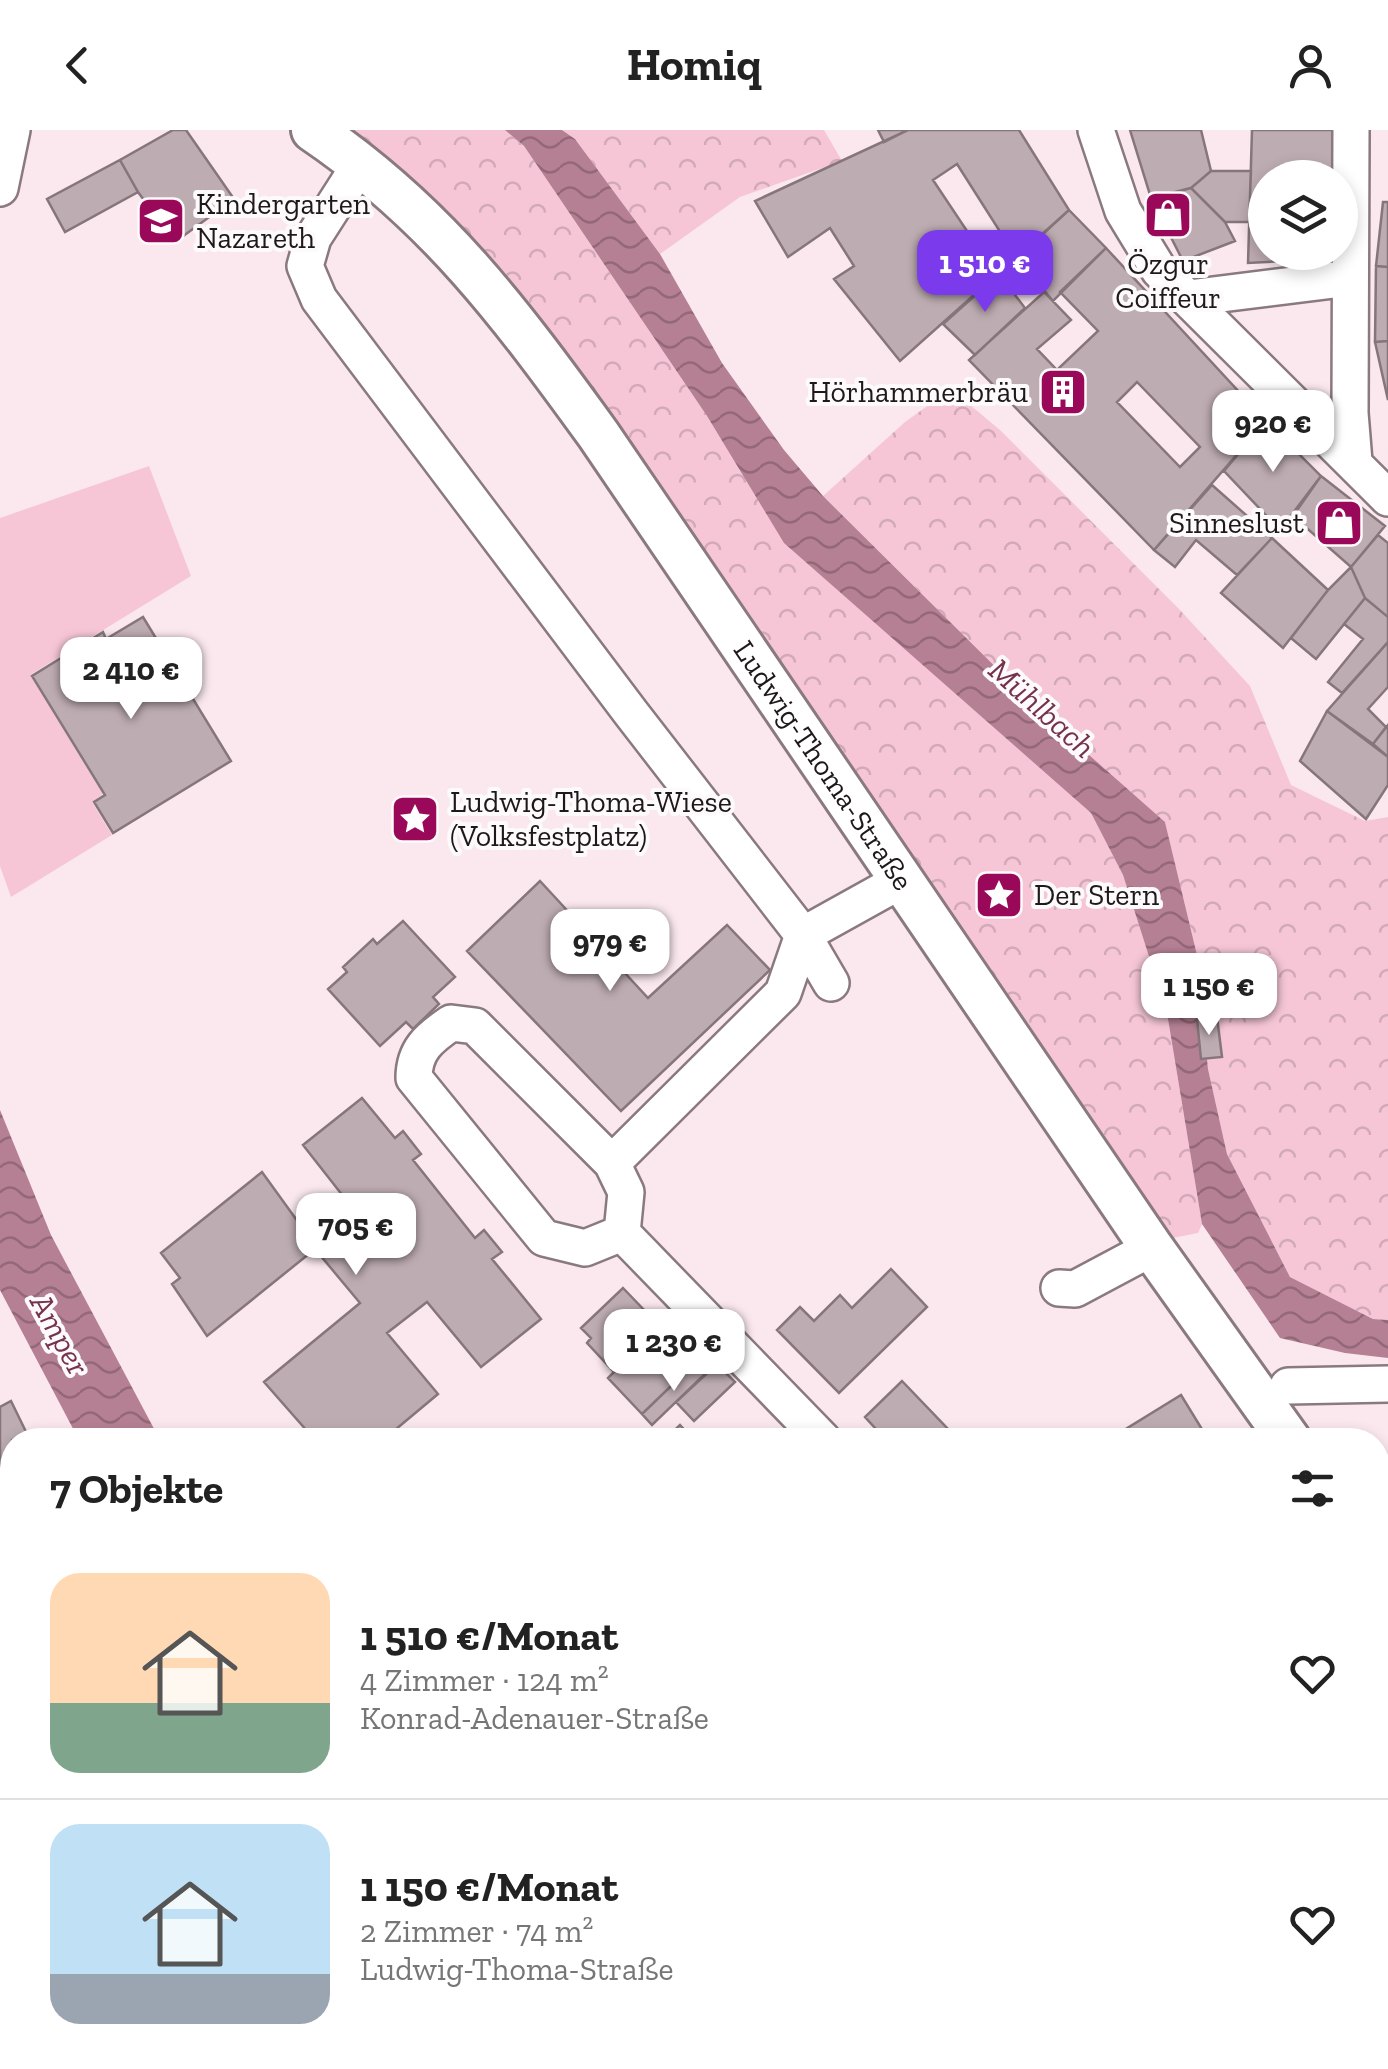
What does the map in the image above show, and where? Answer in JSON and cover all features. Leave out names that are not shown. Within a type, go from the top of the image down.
[{"type":"main road","name":"Ludwig-Thoma-Straße","points":[[313,130],[362,163],[421,215],[516,321],[598,434],[1152,1248],[1280,1428]]},
{"type":"street","points":[[0,188],[12,130]]},
{"type":"street","points":[[1096,130],[1123,211],[1159,270],[1388,498]]},
{"type":"street","points":[[1351,130],[1350,412],[1354,462]]},
{"type":"street","points":[[362,163],[313,238],[305,266],[319,299],[631,714],[803,935],[830,983]]},
{"type":"street","points":[[1189,298],[1350,278]]},
{"type":"street","points":[[612,1163],[783,993],[803,935],[902,880]]},
{"type":"street","points":[[622,1233],[584,1248],[544,1238],[414,1078],[414,1060],[432,1036],[451,1023],[475,1026],[612,1163],[626,1192],[622,1233],[811,1428]]},
{"type":"street","points":[[1059,1288],[1075,1289],[1152,1248]]},
{"type":"street","points":[[1288,1386],[1388,1384]]},
{"type":"green space","points":[[352,130],[505,130],[524,146],[707,416],[785,543],[1091,813],[1123,875],[1167,1013],[1202,1224],[1198,1233],[1173,1238],[635,450],[531,307],[476,242],[403,170]]},
{"type":"green space","points":[[562,130],[824,130],[842,161],[740,197],[660,254],[575,139]]},
{"type":"green space","points":[[951,389],[1000,430],[1180,610],[1250,686],[1291,785],[1365,821],[1388,817],[1388,1320],[1373,1319],[1290,1277],[1227,1154],[1208,1069],[1197,955],[1165,822],[1045,716],[823,496],[905,422]]},
{"type":"green space","points":[[149,466],[191,576],[30,675],[103,794],[92,802],[112,835],[11,897],[0,866],[0,518]]},
{"type":"water","points":[[505,130],[562,130],[575,139],[660,254],[722,363],[784,450],[823,496],[1045,716],[1165,822],[1197,955],[1208,1069],[1227,1154],[1290,1277],[1373,1319],[1388,1320],[1388,1358],[1280,1338],[1202,1224],[1167,1013],[1123,875],[1091,813],[784,543],[707,416],[524,146]]},
{"type":"water","name":"Amper","points":[[0,1110],[51,1235],[154,1428],[73,1428],[0,1290]]},
{"type":"building","points":[[173,130],[186,130],[234,199],[175,242],[120,160]]},
{"type":"building","points":[[878,130],[908,130],[884,142]]},
{"type":"building","points":[[908,130],[1019,130],[1069,210],[900,361],[834,279],[854,266],[830,228],[788,257],[755,201]],"holes":[[[957,164],[1006,241],[985,258],[933,180]]]},
{"type":"building","points":[[1130,130],[1201,130],[1211,171],[1191,188],[1151,198]]},
{"type":"building","points":[[1252,130],[1341,130],[1340,160],[1251,160]]},
{"type":"building","points":[[120,160],[138,192],[65,232],[47,199]]},
{"type":"building","points":[[1211,171],[1248,171],[1248,222],[1225,222],[1191,188]]},
{"type":"building","points":[[1191,188],[1225,222],[1235,241],[1183,261],[1151,198]]},
{"type":"building","points":[[1383,202],[1388,202],[1388,267],[1376,266]]},
{"type":"building","points":[[1069,210],[1106,248],[1053,301],[1017,258]]},
{"type":"building","name":"Hörhammerbräu","points":[[1106,248],[1266,421],[1154,550],[969,360],[1044,292],[1071,320],[1037,349],[1057,370],[1098,331],[1060,292]],"holes":[[[1137,382],[1200,447],[1180,467],[1117,402]]]},
{"type":"building","points":[[1376,266],[1388,267],[1388,341],[1375,342]]},
{"type":"building","points":[[999,274],[1025,308],[975,355],[943,324]]},
{"type":"building","points":[[1388,341],[1388,400],[1375,342]]},
{"type":"building","points":[[1266,421],[1321,476],[1280,530],[1224,471]]},
{"type":"building","points":[[1321,476],[1385,526],[1351,567],[1293,516]]},
{"type":"building","points":[[1212,485],[1272,538],[1237,575],[1196,540],[1175,567],[1154,550]]},
{"type":"building","points":[[1378,535],[1388,543],[1388,617],[1365,598],[1351,567]]},
{"type":"building","points":[[1272,538],[1328,590],[1283,648],[1221,593]]},
{"type":"building","points":[[1351,567],[1365,598],[1316,659],[1291,638]]},
{"type":"building","points":[[1365,598],[1388,617],[1388,642],[1342,693],[1328,682],[1363,639],[1344,624]]},
{"type":"building","points":[[143,617],[231,761],[113,833],[94,802],[105,795],[32,676],[103,632],[106,639]]},
{"type":"building","points":[[1388,642],[1388,687],[1368,709],[1386,727],[1373,744],[1327,711]]},
{"type":"building","points":[[1327,711],[1388,757],[1388,785],[1366,819],[1300,761]]},
{"type":"building","points":[[1388,725],[1388,757],[1373,744]]},
{"type":"building","points":[[540,881],[648,998],[727,925],[770,970],[621,1111],[467,951]]},
{"type":"building","points":[[403,921],[455,977],[433,997],[439,1004],[413,1029],[406,1022],[380,1046],[328,989],[347,972],[343,967],[373,939],[377,944]]},
{"type":"building","points":[[1217,1017],[1222,1057],[1201,1059],[1197,1019]]},
{"type":"building","points":[[362,1098],[395,1138],[403,1131],[421,1154],[413,1160],[475,1238],[484,1230],[502,1252],[492,1259],[541,1319],[481,1367],[427,1302],[387,1333],[438,1394],[397,1428],[304,1428],[264,1382],[360,1303],[315,1249],[207,1336],[172,1284],[180,1278],[161,1253],[262,1172],[301,1226],[343,1196],[303,1145]]},
{"type":"building","points":[[891,1269],[927,1307],[839,1393],[777,1330],[800,1307],[814,1321],[840,1295],[852,1308]]},
{"type":"building","points":[[623,1288],[695,1363],[642,1414],[608,1378],[614,1372],[587,1343],[591,1338],[581,1328]]},
{"type":"building","points":[[695,1363],[705,1374],[652,1425],[642,1414]]},
{"type":"building","points":[[717,1364],[735,1382],[694,1421],[676,1402]]},
{"type":"building","points":[[902,1381],[947,1428],[875,1428],[865,1417]]},
{"type":"building","points":[[1181,1395],[1201,1428],[1127,1428]]},
{"type":"building","points":[[11,1401],[24,1428],[0,1428],[0,1407]]},
{"type":"place","name":"Özgur Coiffeur","points":[[1168,215]]},
{"type":"place","name":"Kindergarten Nazareth","points":[[161,221]]},
{"type":"place","name":"Hörhammerbräu","points":[[1063,392]]},
{"type":"place","name":"Sinneslust","points":[[1339,523]]},
{"type":"place","name":"Ludwig-Thoma-Wiese (Volksfestplatz)","points":[[415,819]]},
{"type":"place","name":"Der Stern","points":[[999,895]]},
{"type":"water label","name":"Mühlbach","points":[[1042,708]]}]
